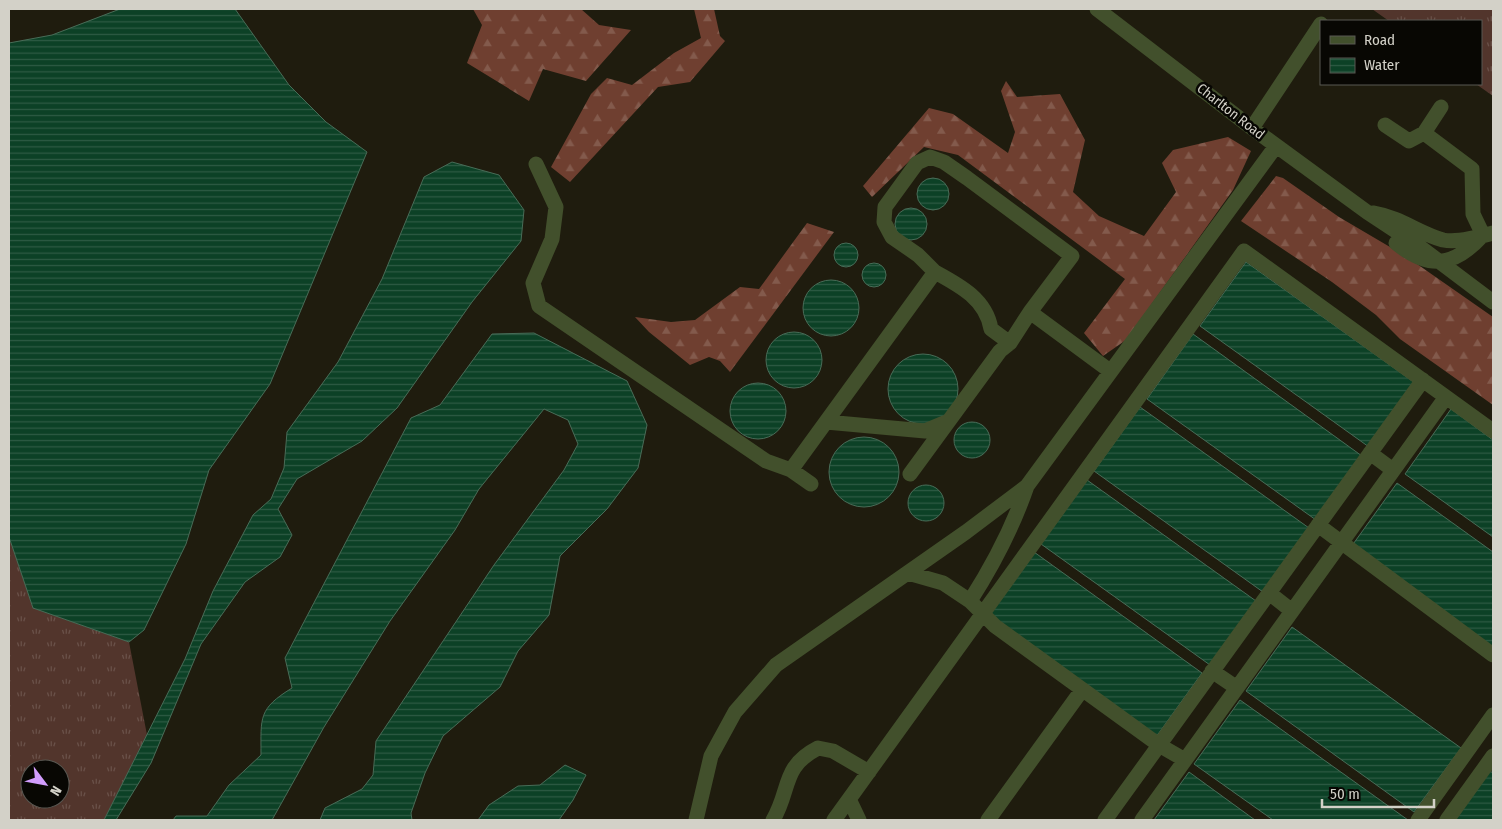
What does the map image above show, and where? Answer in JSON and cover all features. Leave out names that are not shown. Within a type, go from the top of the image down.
[{"type":"street","name":"Charlton Road","points":[[1097,9],[1252,128],[1367,212],[1376,226],[1400,246],[1416,257],[1439,263]]},
{"type":"street","points":[[1252,128],[1320,26]]},
{"type":"street","points":[[1385,125],[1409,141],[1424,133],[1441,107]]},
{"type":"street","points":[[1424,133],[1472,170],[1473,214],[1488,234]]},
{"type":"street","points":[[970,601],[986,576],[1017,515],[1027,486],[1276,146]]},
{"type":"street","points":[[910,474],[1000,351],[1010,343],[1030,312],[1072,256],[944,162],[930,157],[917,163],[885,207],[884,222],[892,237],[918,255],[934,272],[966,288],[989,315],[991,329],[1010,343]]},
{"type":"street","points":[[536,164],[556,207],[552,239],[533,283],[539,306],[766,461],[791,470],[811,484]]},
{"type":"street","points":[[1367,212],[1402,220],[1444,240],[1488,234]]},
{"type":"street","points":[[1488,234],[1469,248],[1439,263],[1493,302]]},
{"type":"street","points":[[834,820],[1244,251],[1493,431]]},
{"type":"street","points":[[791,470],[934,272]]},
{"type":"street","points":[[1030,312],[1110,371]]},
{"type":"street","points":[[1109,819],[1159,745],[1423,380]]},
{"type":"street","points":[[1142,820],[1446,397]]},
{"type":"street","points":[[826,422],[925,431],[950,420]]},
{"type":"street","points":[[1370,453],[1393,470]]},
{"type":"street","points":[[696,820],[711,756],[735,712],[776,665],[908,573],[1027,486]]},
{"type":"street","points":[[1318,525],[1341,544],[1493,655]]},
{"type":"street","points":[[908,573],[943,583],[970,601],[982,615],[1082,690],[1159,745],[1185,760]]},
{"type":"street","points":[[1268,593],[1292,611]]},
{"type":"street","points":[[1212,671],[1237,688]]},
{"type":"street","points":[[988,820],[1082,690]]},
{"type":"street","points":[[1418,820],[1493,715]]},
{"type":"street","points":[[1447,820],[1491,759],[1470,747]]},
{"type":"street","points":[[773,820],[780,808],[787,777],[804,755],[818,748],[833,751],[869,772]]},
{"type":"street","points":[[849,799],[859,820]]},
{"type":"green space","points":[[473,9],[581,9],[599,25],[631,30],[586,81],[543,69],[529,101],[467,63],[482,25]]},
{"type":"green space","points":[[694,9],[714,9],[720,36],[725,41],[690,82],[658,87],[570,182],[551,167],[591,94],[607,78],[632,85],[674,53],[701,38]]},
{"type":"green space","points":[[1372,9],[1493,9],[1493,96],[1477,85],[1482,85],[1482,20],[1388,20]]},
{"type":"green space","points":[[1006,81],[1017,97],[1060,94],[1085,140],[1073,192],[1099,216],[1144,236],[1176,192],[1162,163],[1173,150],[1228,137],[1251,151],[1233,190],[1126,340],[1103,356],[1084,333],[1125,279],[958,155],[924,147],[872,197],[863,186],[929,108],[953,114],[1008,153],[1015,132],[1001,91]]},
{"type":"green space","points":[[1276,176],[1283,178],[1339,217],[1407,257],[1493,317],[1493,405],[1400,339],[1376,315],[1332,282],[1241,221]]},
{"type":"green space","points":[[807,223],[834,232],[730,372],[720,361],[709,357],[690,365],[649,332],[635,317],[671,322],[695,320],[740,287],[759,289]]},
{"type":"green space","points":[[9,537],[33,608],[129,642],[147,735],[104,820],[9,820]]},
{"type":"water","points":[[120,9],[235,9],[289,85],[326,122],[367,152],[270,384],[209,470],[186,544],[144,630],[129,642],[33,608],[9,537],[9,43],[52,35]]},
{"type":"water","points":[[452,162],[499,175],[524,210],[521,241],[472,302],[397,408],[362,441],[297,479],[278,509],[292,535],[280,557],[245,582],[201,644],[151,763],[116,820],[104,820],[185,659],[213,591],[253,515],[271,499],[284,468],[287,432],[338,362],[382,279],[424,177]]},
{"type":"water","points":[[933,178],[939,179],[944,183],[948,188],[948,200],[944,205],[939,209],[933,210],[927,209],[922,205],[918,200],[917,194],[918,188],[922,183],[927,179]]},
{"type":"water","points":[[911,208],[917,209],[922,213],[926,218],[926,230],[922,235],[917,239],[911,240],[905,239],[900,235],[896,230],[895,224],[896,218],[900,213],[905,209]]},
{"type":"water","points":[[846,243],[851,244],[857,250],[857,260],[851,266],[846,267],[841,266],[835,260],[834,255],[835,250],[841,244]]},
{"type":"water","points":[[1246,262],[1415,383],[1369,447],[1200,326]]},
{"type":"water","points":[[874,263],[879,264],[885,270],[885,280],[879,286],[874,287],[869,286],[863,280],[862,275],[863,270],[869,264]]},
{"type":"water","points":[[831,280],[842,282],[851,288],[857,297],[859,308],[857,319],[851,328],[842,334],[831,336],[820,334],[811,328],[805,319],[803,308],[805,297],[811,288],[820,282]]},
{"type":"water","points":[[794,332],[805,334],[814,340],[820,349],[822,360],[820,371],[814,380],[805,386],[794,388],[783,386],[774,380],[768,371],[766,360],[768,349],[774,340],[783,334]]},
{"type":"water","points":[[534,333],[627,381],[647,425],[638,468],[607,509],[560,556],[549,615],[518,651],[500,687],[443,736],[425,773],[411,813],[412,820],[320,820],[325,808],[362,789],[373,775],[376,741],[494,565],[564,470],[578,444],[568,420],[544,409],[479,489],[455,530],[390,621],[324,727],[272,820],[173,820],[176,816],[207,816],[229,785],[261,755],[262,723],[267,708],[292,688],[285,658],[411,418],[440,405],[492,334]]},
{"type":"water","points":[[1193,334],[1362,456],[1316,520],[1147,399]]},
{"type":"water","points":[[923,354],[936,357],[948,364],[955,376],[958,389],[955,402],[948,414],[936,421],[923,424],[910,421],[898,414],[891,402],[888,389],[891,376],[898,364],[910,357]]},
{"type":"water","points":[[758,383],[769,385],[778,391],[784,400],[786,411],[784,422],[778,431],[769,437],[758,439],[747,437],[738,431],[732,422],[730,411],[732,400],[738,391],[747,385]]},
{"type":"water","points":[[1140,407],[1309,528],[1263,592],[1094,471]]},
{"type":"water","points":[[1451,409],[1493,440],[1493,537],[1405,474]]},
{"type":"water","points":[[972,422],[979,423],[985,427],[989,433],[989,447],[985,453],[979,457],[972,458],[965,457],[959,453],[955,447],[954,440],[955,433],[959,427],[965,423]]},
{"type":"water","points":[[864,437],[877,440],[889,447],[896,459],[899,472],[896,485],[889,497],[877,504],[864,507],[851,504],[839,497],[832,485],[829,472],[832,459],[839,447],[851,440]]},
{"type":"water","points":[[1087,480],[1256,601],[1210,665],[1041,544]]},
{"type":"water","points":[[1397,483],[1493,552],[1493,649],[1351,547]]},
{"type":"water","points":[[926,485],[933,486],[939,490],[943,496],[943,510],[939,516],[933,520],[926,521],[919,520],[913,516],[909,510],[908,503],[909,496],[913,490],[919,486]]},
{"type":"water","points":[[1034,552],[1202,673],[1156,737],[987,616]]},
{"type":"water","points":[[1292,627],[1461,748],[1414,812],[1246,691]]},
{"type":"water","points":[[1240,700],[1408,820],[1273,820],[1194,764]]},
{"type":"water","points":[[565,765],[586,775],[573,800],[559,820],[478,820],[489,805],[518,786],[540,785]]},
{"type":"water","points":[[1490,771],[1493,773],[1493,820],[1455,820]]},
{"type":"water","points":[[1189,772],[1255,820],[1154,820]]}]
